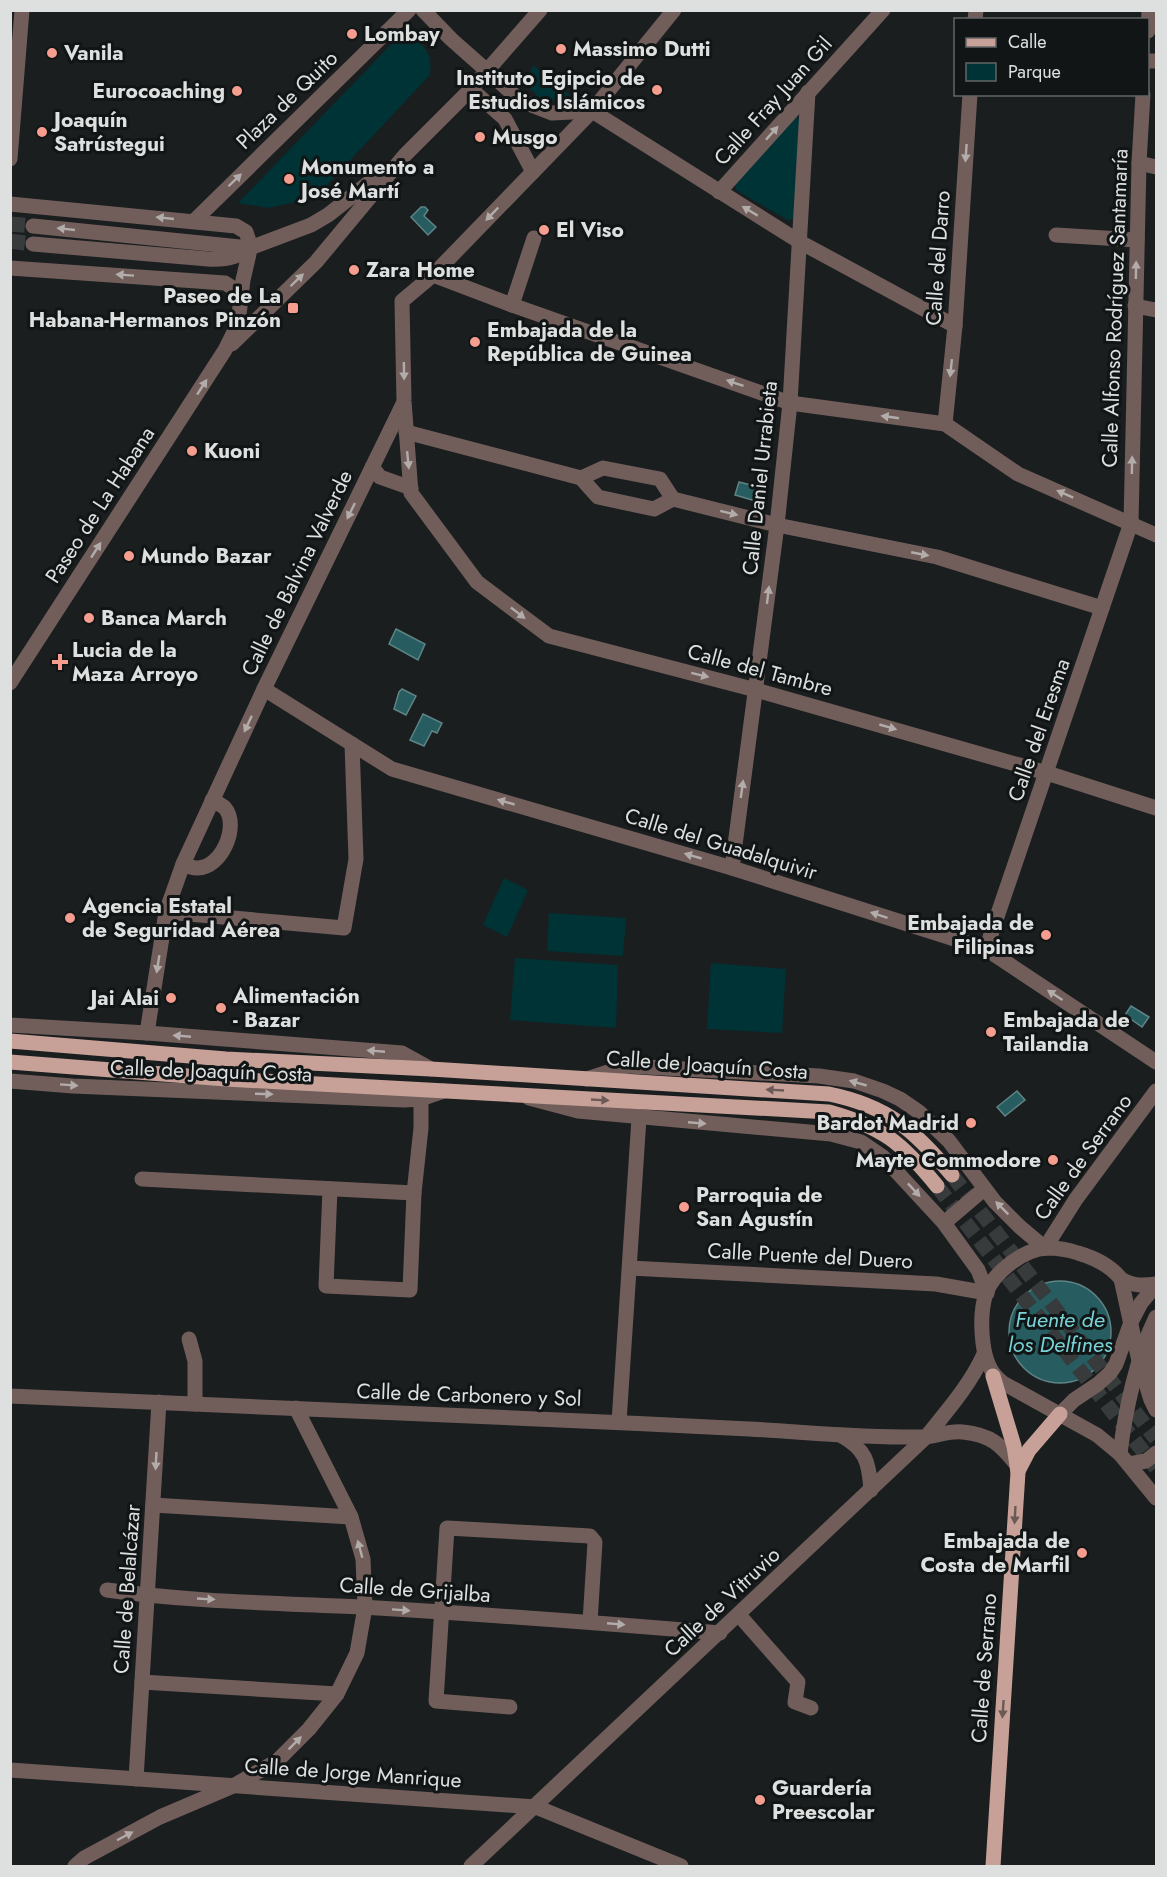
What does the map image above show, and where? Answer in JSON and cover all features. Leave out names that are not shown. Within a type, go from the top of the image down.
[{"type":"main road","name":"Calle de Joaquín Costa","points":[[10,1041],[226,1059],[804,1092],[850,1098],[901,1123],[928,1147],[952,1175]]},
{"type":"main road","name":"Calle de Joaquín Costa","points":[[10,1062],[226,1079],[829,1113],[869,1125],[888,1136],[909,1152],[937,1186]]},
{"type":"main road","name":"Calle de Serrano","points":[[993,1376],[1014,1446],[1018,1469],[993,1866]]},
{"type":"main road","name":"Calle de Serrano","points":[[1018,1469],[1029,1450],[1060,1414]]},
{"type":"street","points":[[10,159],[22,10]]},
{"type":"street","name":"Plaza de Quito","points":[[194,221],[410,10]]},
{"type":"street","points":[[423,10],[521,101],[552,113],[592,111],[800,242],[955,326]]},
{"type":"street","name":"Paseo de La Habana","points":[[225,350],[316,262],[405,154],[471,89],[540,10]]},
{"type":"street","name":"Calle de Balvina Valverde","points":[[147,1033],[166,912],[183,864],[264,689],[404,401],[402,301],[433,275],[592,111],[674,10]]},
{"type":"street","name":"Calle Fray Juan Gil","points":[[719,192],[882,10]]},
{"type":"street","points":[[471,89],[505,119],[533,172]]},
{"type":"street","name":"Calle Daniel Urrabieta","points":[[732,868],[777,525],[790,403],[808,92]]},
{"type":"street","name":"Calle del Darro","points":[[945,424],[955,326],[970,96]]},
{"type":"street","name":"Calle Alfonso Rodríguez Santamaría","points":[[1131,523],[1135,306],[1143,96]]},
{"type":"street","name":"Paseo de La Habana","points":[[33,244],[213,260],[236,256],[250,248],[311,225],[328,215],[405,154]]},
{"type":"street","points":[[1139,163],[1156,167]]},
{"type":"street","points":[[10,204],[240,227],[248,235],[250,248],[33,226]]},
{"type":"street","points":[[1056,235],[1137,240]]},
{"type":"street","points":[[512,305],[534,238]]},
{"type":"street","name":"Paseo de La Habana","points":[[10,683],[225,350],[236,328],[250,248]]},
{"type":"street","points":[[10,268],[225,283],[241,297]]},
{"type":"street","points":[[433,275],[790,403],[945,424],[1018,474],[1156,535]]},
{"type":"street","points":[[1135,306],[1156,310]]},
{"type":"street","name":"Calle del Tambre","points":[[404,401],[411,494],[477,582],[549,636],[756,690],[1047,773],[1156,807]]},
{"type":"street","points":[[406,432],[581,478],[598,496],[654,509],[673,499],[777,525],[937,557],[1102,608]]},
{"type":"street","points":[[372,467],[380,477],[411,488]]},
{"type":"street","points":[[581,478],[603,468],[660,479],[673,499]]},
{"type":"street","name":"Calle del Eresma","points":[[986,949],[1131,523]]},
{"type":"street","name":"Calle del Guadalquivir","points":[[264,689],[392,769],[732,868],[986,949],[1156,1062]]},
{"type":"street","points":[[166,912],[345,928],[356,859],[352,744]]},
{"type":"street","points":[[183,864],[198,869],[212,863],[228,844],[231,823],[224,807],[212,800]]},
{"type":"street","name":"Calle de Joaquín Costa","points":[[10,1024],[402,1053],[431,1069]]},
{"type":"street","points":[[587,1079],[627,1065],[819,1076],[854,1082],[883,1091],[919,1112],[949,1141],[984,1189],[1020,1227],[1045,1248]]},
{"type":"street","name":"Calle de Joaquín Costa","points":[[10,1081],[73,1086],[421,1099],[445,1091]]},
{"type":"street","name":"Calle de Serrano","points":[[1045,1248],[1076,1199],[1156,1091]]},
{"type":"street","points":[[520,1096],[578,1111],[831,1134],[861,1142],[883,1157],[944,1223],[978,1270],[987,1293]]},
{"type":"street","points":[[330,1189],[326,1286],[410,1290],[421,1099]]},
{"type":"street","points":[[619,1422],[639,1118]]},
{"type":"street","points":[[142,1179],[414,1193]]},
{"type":"street","points":[[944,1223],[984,1189]]},
{"type":"street","points":[[1156,1285],[1131,1284],[1093,1258],[1045,1248],[1023,1255],[1000,1272],[987,1293],[981,1317],[984,1353],[993,1376],[1097,1435],[1125,1459],[1156,1498]]},
{"type":"street","name":"Calle Puente del Duero","points":[[630,1268],[936,1284],[987,1293]]},
{"type":"street","points":[[1121,1279],[1139,1361],[1156,1410]]},
{"type":"street","points":[[1060,1414],[1074,1400],[1110,1373],[1116,1364],[1141,1303],[1156,1285]]},
{"type":"street","points":[[1125,1459],[1122,1435],[1139,1361],[1156,1317]]},
{"type":"street","points":[[189,1339],[195,1361],[195,1404]]},
{"type":"street","points":[[1149,1394],[1149,1373],[1156,1346]]},
{"type":"street","name":"Calle de Vitruvio","points":[[471,1866],[926,1437],[967,1385],[984,1353]]},
{"type":"street","name":"Calle de Carbonero y Sol","points":[[10,1396],[619,1422],[837,1434],[926,1437],[952,1431],[979,1435],[999,1443],[1018,1469]]},
{"type":"street","name":"Calle de Belalcázar","points":[[136,1779],[159,1402]]},
{"type":"street","points":[[75,1866],[84,1858],[160,1817],[232,1785],[277,1761],[309,1729],[338,1694],[357,1653],[365,1607],[363,1559],[351,1517],[296,1408]]},
{"type":"street","points":[[837,1434],[852,1442],[867,1460],[871,1490]]},
{"type":"street","points":[[1125,1459],[1146,1461],[1156,1453]]},
{"type":"street","points":[[153,1505],[351,1517]]},
{"type":"street","points":[[510,1707],[436,1701],[447,1528],[590,1536],[596,1542],[590,1622]]},
{"type":"street","name":"Calle de Grijalba","points":[[107,1590],[148,1596],[365,1607],[720,1633]]},
{"type":"street","points":[[739,1615],[798,1682],[795,1702],[812,1708]]},
{"type":"street","points":[[142,1682],[338,1694]]},
{"type":"street","name":"Calle de Jorge Manrique","points":[[10,1770],[536,1807],[681,1866]]},
{"type":"green space","points":[[404,31],[428,54],[429,76],[326,186],[296,202],[268,208],[238,203]]},
{"type":"green space","points":[[533,65],[572,97],[555,100],[541,99],[529,88],[529,75]]},
{"type":"green space","points":[[797,116],[800,122],[794,218],[789,221],[736,190],[735,185]]},
{"type":"green space","points":[[504,878],[528,890],[507,937],[483,925]]},
{"type":"green space","points":[[549,913],[626,918],[623,956],[547,951]]},
{"type":"green space","points":[[515,958],[618,965],[616,1028],[510,1020]]},
{"type":"green space","points":[[711,963],[786,969],[782,1033],[707,1029]]},
{"type":"water","points":[[421,207],[428,210],[424,216],[436,227],[428,235],[411,217]]},
{"type":"water","points":[[739,482],[763,488],[759,502],[735,495]]},
{"type":"water","points":[[396,629],[425,644],[418,660],[389,644]]},
{"type":"water","points":[[402,689],[416,696],[406,715],[394,709]]},
{"type":"water","points":[[423,714],[442,723],[437,733],[432,731],[424,746],[410,740]]},
{"type":"water","points":[[1131,1006],[1149,1017],[1142,1027],[1125,1015]]},
{"type":"water","points":[[1017,1091],[1025,1100],[1005,1116],[997,1107]]},
{"type":"water","name":"Fuente de los Delfines","points":[[1060,1281],[1079,1285],[1096,1296],[1107,1313],[1111,1332],[1107,1351],[1096,1368],[1079,1379],[1060,1383],[1041,1379],[1024,1368],[1013,1351],[1009,1332],[1013,1313],[1024,1296],[1041,1285]]},
{"type":"tunnel","points":[[10,224],[33,226]]},
{"type":"tunnel","points":[[10,241],[33,244]]},
{"type":"tunnel","points":[[952,1175],[1156,1439]]},
{"type":"tunnel","points":[[937,1186],[1156,1468]]},
{"type":"place","name":"Lombay","points":[[352,34]]},
{"type":"place","name":"Massimo Dutti","points":[[561,49]]},
{"type":"place","name":"Vanila","points":[[52,53]]},
{"type":"place","name":"Instituto Egipcio de Estudios Islámicos","points":[[657,90]]},
{"type":"place","name":"Eurocoaching","points":[[237,91]]},
{"type":"place","name":"Joaquín Satrústegui","points":[[42,132]]},
{"type":"place","name":"Musgo","points":[[480,137]]},
{"type":"place","name":"Monumento a José Martí","points":[[289,179]]},
{"type":"place","name":"El Viso","points":[[544,230]]},
{"type":"place","name":"Zara Home","points":[[354,270]]},
{"type":"place","name":"Paseo de La Habana-Hermanos Pinzón","points":[[293,308]]},
{"type":"place","name":"Embajada de la República de Guinea","points":[[475,342]]},
{"type":"place","name":"Kuoni","points":[[192,451]]},
{"type":"place","name":"Mundo Bazar","points":[[129,556]]},
{"type":"place","name":"Banca March","points":[[89,618]]},
{"type":"place","name":"Lucia de la Maza Arroyo","points":[[60,662]]},
{"type":"place","name":"Agencia Estatal de Seguridad Aérea","points":[[70,918]]},
{"type":"place","name":"Embajada de Filipinas","points":[[1046,935]]},
{"type":"place","name":"Jai Alai","points":[[171,998]]},
{"type":"place","name":"Alimentación - Bazar","points":[[221,1008]]},
{"type":"place","name":"Embajada de Tailandia","points":[[991,1032]]},
{"type":"place","name":"Bardot Madrid","points":[[971,1123]]},
{"type":"place","name":"Mayte Commodore","points":[[1053,1160]]},
{"type":"place","name":"Parroquia de San Agustín","points":[[684,1207]]},
{"type":"place","name":"Embajada de Costa de Marfil","points":[[1082,1553]]},
{"type":"place","name":"Guardería Preescolar","points":[[760,1800]]}]
